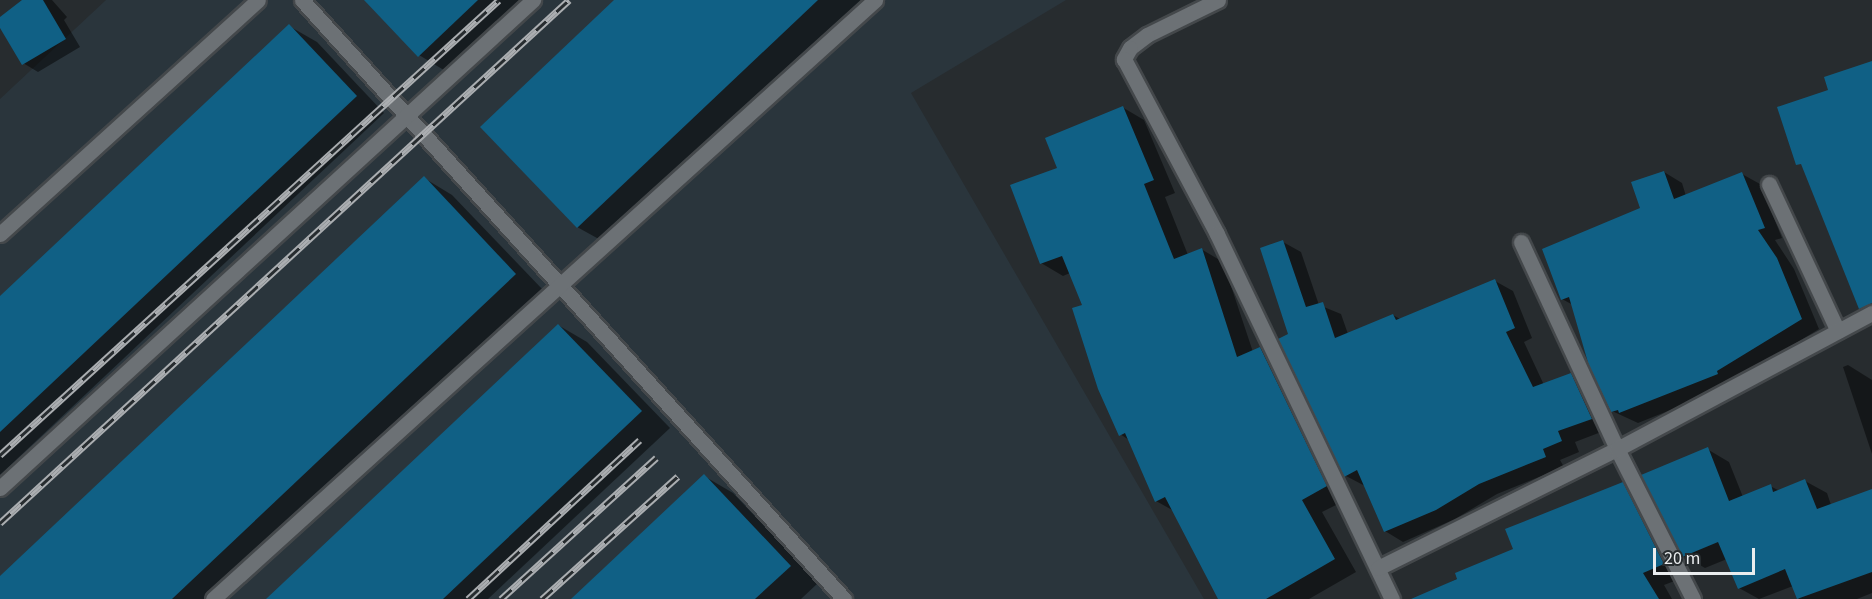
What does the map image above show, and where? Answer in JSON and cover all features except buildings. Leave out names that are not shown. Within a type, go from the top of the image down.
[{"type":"street","points":[[0,234],[258,0]]},
{"type":"street","points":[[302,0],[560,285],[835,596]]},
{"type":"street","points":[[0,488],[405,114],[533,0]]},
{"type":"street","points":[[213,599],[875,0]]},
{"type":"street","points":[[1218,0],[1147,35],[1130,48],[1124,59],[1217,234],[1392,599]]},
{"type":"street","points":[[1769,184],[1838,331]]},
{"type":"street","points":[[1521,242],[1617,449],[1693,599]]},
{"type":"street","points":[[1378,568],[1617,449],[1872,313]]},
{"type":"shaded area","points":[[106,0],[1066,0],[911,93],[1204,599],[0,599],[0,99]]},
{"type":"railway","points":[[0,455],[499,0]]},
{"type":"railway","points":[[0,523],[569,0]]},
{"type":"railway","points":[[468,599],[640,440]]},
{"type":"railway","points":[[501,599],[656,458]]},
{"type":"railway","points":[[542,599],[678,476]]}]
